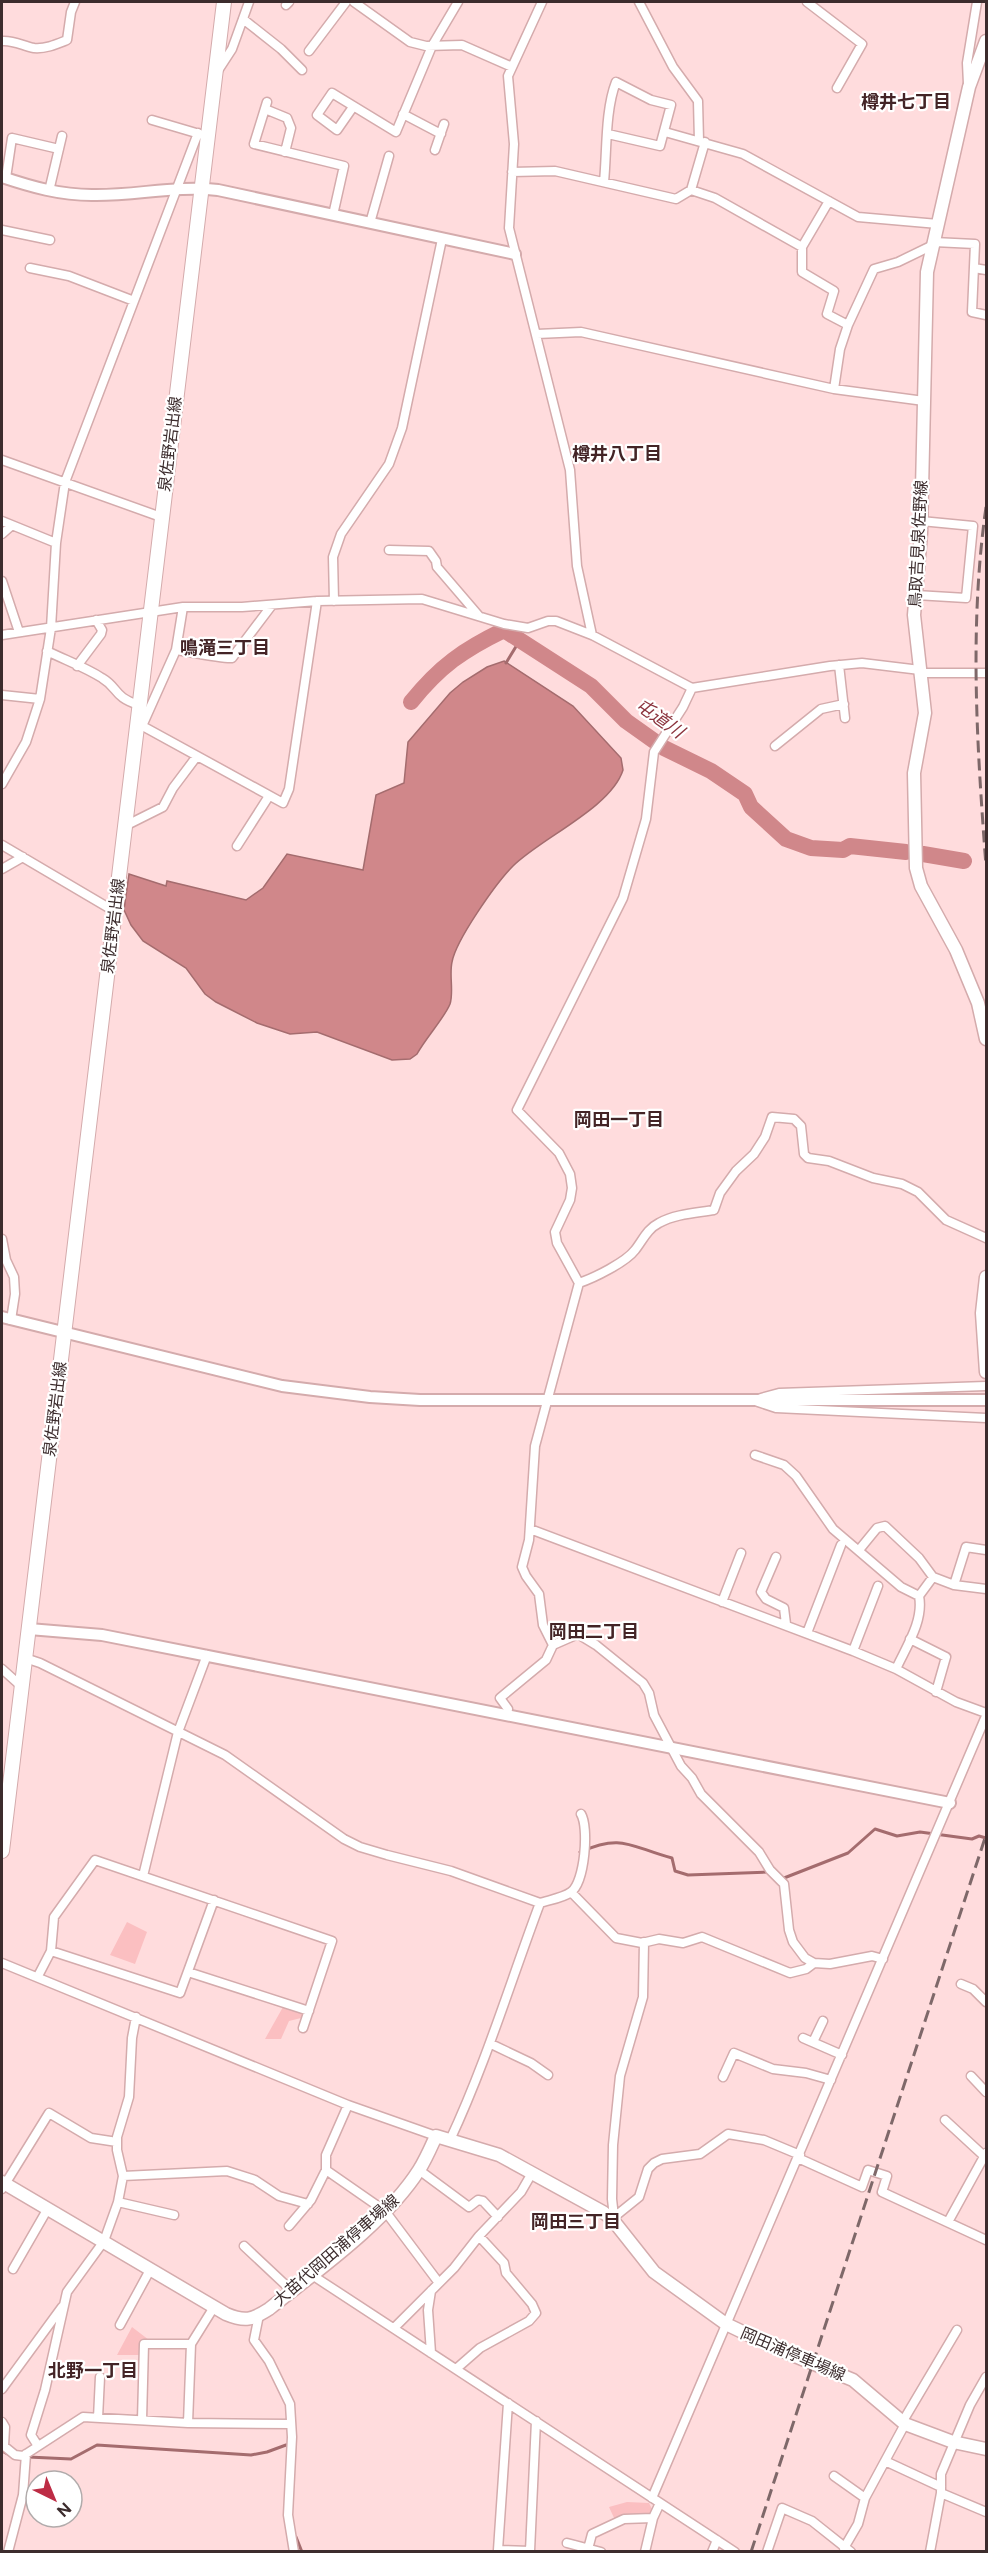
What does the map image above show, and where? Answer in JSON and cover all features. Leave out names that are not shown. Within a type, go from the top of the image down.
[{"type":"main road","name":"泉佐野岩出線","points":[[2,1851],[4,1811],[25,1658],[114,911],[140,724],[139,705],[200,188],[202,134],[214,78],[224,2]]},
{"type":"main road","name":"鳥取吉見泉佐野線","points":[[987,41],[969,87],[927,272],[921,521],[914,615],[925,713],[914,773],[916,868],[921,886],[956,950],[978,1003],[987,1039]]},
{"type":"main road","points":[[987,1277],[982,1313],[987,1372]]},
{"type":"main road","points":[[436,2136],[500,2155],[613,2218],[654,2272],[726,2324]]},
{"type":"main road","name":"大苗代岡田浦停車場線","points":[[2,2185],[104,2241],[214,2307],[239,2319],[253,2319],[312,2275],[385,2211],[419,2170],[436,2136]]},
{"type":"main road","name":"岡田浦停車場線","points":[[726,2324],[778,2349],[854,2380],[904,2423],[953,2442],[987,2449]]},
{"type":"street","points":[[2,41],[11,40],[35,48],[51,46],[67,40],[71,12],[75,2]]},
{"type":"street","points":[[214,78],[232,49],[249,2]]},
{"type":"street","points":[[309,51],[346,2]]},
{"type":"street","points":[[354,2],[410,42],[432,46],[462,45],[512,67]]},
{"type":"street","points":[[353,107],[337,130],[317,115],[332,93],[396,132],[432,46],[458,2]]},
{"type":"street","points":[[542,2],[508,76],[514,144],[509,219],[515,254],[570,470],[577,566],[592,635]]},
{"type":"street","points":[[512,172],[555,171],[676,199],[691,190],[702,141],[698,101],[673,67],[639,2]]},
{"type":"street","points":[[807,2],[862,44],[837,88]]},
{"type":"street","points":[[969,87],[967,63],[977,2]]},
{"type":"street","points":[[243,19],[302,69]]},
{"type":"street","points":[[604,182],[608,134],[612,93],[616,82],[651,100],[671,105],[660,146],[608,134]]},
{"type":"street","points":[[285,152],[291,128],[287,118],[266,105],[254,144],[285,152],[344,166],[333,215]]},
{"type":"street","points":[[403,114],[441,134]]},
{"type":"street","points":[[3,778],[26,742],[40,699],[51,628],[56,543],[65,482],[176,188],[202,134],[152,120]]},
{"type":"street","points":[[435,150],[444,124]]},
{"type":"street","points":[[665,132],[743,154],[858,217],[938,224]]},
{"type":"street","points":[[49,191],[62,136]]},
{"type":"street","points":[[59,148],[12,138],[4,178],[49,191],[95,195],[176,188],[218,190],[515,254]]},
{"type":"street","points":[[370,223],[389,156]]},
{"type":"street","points":[[691,190],[715,198],[802,248]]},
{"type":"street","points":[[829,201],[802,248],[802,272],[834,291],[827,314],[848,325]]},
{"type":"street","points":[[2,230],[50,240]]},
{"type":"street","points":[[334,601],[333,557],[341,534],[389,464],[402,428],[442,238]]},
{"type":"street","points":[[834,389],[840,349],[848,325],[874,269],[898,262],[934,243],[975,244],[972,312],[987,315]]},
{"type":"street","points":[[30,268],[69,276],[134,301]]},
{"type":"street","points":[[974,268],[987,270]]},
{"type":"street","points":[[537,334],[581,332],[834,389],[924,401]]},
{"type":"street","points":[[2,459],[161,517]]},
{"type":"street","points":[[2,521],[56,543]]},
{"type":"street","points":[[916,595],[966,598],[973,526],[921,521]]},
{"type":"street","points":[[2,534],[11,526]]},
{"type":"street","points":[[389,550],[429,551],[437,567],[479,616]]},
{"type":"street","points":[[2,581],[19,632]]},
{"type":"street","points":[[2,635],[183,607],[422,599],[528,628],[548,621],[556,621],[592,635],[692,688],[862,663],[920,672],[987,673]]},
{"type":"street","points":[[183,607],[176,650],[140,724],[283,803],[289,789],[317,601]]},
{"type":"street","points":[[176,650],[209,654],[226,659],[232,657],[272,605]]},
{"type":"street","points":[[77,666],[101,634],[102,630],[96,620]]},
{"type":"street","points":[[47,651],[106,680],[125,700],[139,705]]},
{"type":"street","points":[[839,665],[845,718]]},
{"type":"street","points":[[553,1645],[543,1625],[540,1594],[522,1567],[530,1529],[535,1446],[579,1283],[557,1243],[555,1232],[570,1200],[572,1188],[570,1174],[559,1153],[517,1110],[624,898],[646,819],[654,752],[683,707],[692,688]]},
{"type":"street","points":[[2,696],[40,699]]},
{"type":"street","points":[[775,746],[821,709],[844,704]]},
{"type":"street","points":[[125,826],[163,807],[173,788],[197,756]]},
{"type":"street","points":[[237,846],[269,796]]},
{"type":"street","points":[[2,845],[114,911]]},
{"type":"street","points":[[2,869],[23,857]]},
{"type":"street","points":[[579,1283],[600,1276],[634,1252],[642,1237],[658,1223],[672,1217],[714,1210],[720,1193],[736,1171],[754,1154],[765,1137],[772,1117],[794,1119],[801,1126],[804,1154],[808,1158],[829,1161],[873,1178],[902,1184],[918,1192],[946,1220],[987,1238]]},
{"type":"street","points":[[2,1239],[6,1260],[14,1277],[15,1294],[6,1318],[272,1384],[326,1393],[420,1400],[987,1400]]},
{"type":"street","points":[[752,1400],[779,1392],[987,1386]]},
{"type":"street","points":[[752,1400],[776,1408],[987,1418]]},
{"type":"street","points":[[755,1455],[784,1465],[796,1476],[833,1529],[900,1587],[920,1596]]},
{"type":"street","points":[[859,1550],[877,1528],[885,1526],[919,1558],[933,1577],[954,1585],[987,1589]]},
{"type":"street","points":[[530,1529],[853,1651],[896,1669],[956,1702],[987,1714],[726,2324],[656,2500],[645,2552]]},
{"type":"street","points":[[807,1633],[841,1545]]},
{"type":"street","points":[[954,1585],[966,1547],[987,1550]]},
{"type":"street","points":[[722,1602],[741,1552]]},
{"type":"street","points":[[776,1557],[761,1592],[766,1599],[784,1608],[786,1624]]},
{"type":"street","points":[[896,1669],[919,1618],[920,1596],[933,1577]]},
{"type":"street","points":[[853,1651],[878,1586]]},
{"type":"street","points":[[28,1629],[102,1635],[672,1746],[950,1803]]},
{"type":"street","points":[[507,1714],[508,1709],[500,1698],[546,1660],[553,1645],[578,1634],[643,1683],[649,1693],[654,1715],[681,1766],[692,1778],[701,1794],[759,1852],[770,1870],[784,1884],[789,1930],[793,1942],[805,1958],[814,1963],[830,1964],[872,1956],[883,1959]]},
{"type":"street","points":[[910,1639],[946,1657],[936,1692]]},
{"type":"street","points":[[143,1876],[178,1732],[207,1655]]},
{"type":"street","points":[[25,1658],[40,1663],[225,1755],[344,1839],[360,1847],[451,1871],[540,1903],[571,1892],[580,1874],[586,1842],[584,1820],[581,1814]]},
{"type":"street","points":[[2,1670],[21,1686]]},
{"type":"street","points":[[38,1976],[51,1951],[54,1917],[95,1860],[332,1941],[303,2028]]},
{"type":"street","points":[[571,1892],[616,1938],[626,1942],[659,1939],[683,1943],[702,1937],[790,1973],[806,1969],[814,1963]]},
{"type":"street","points":[[51,1951],[180,1993],[214,1900]]},
{"type":"street","points":[[450,2140],[491,2044],[500,2011],[540,1903]]},
{"type":"street","points":[[613,2218],[613,2145],[621,2076],[643,1997],[644,1942]]},
{"type":"street","points":[[2,1963],[348,2105],[436,2136]]},
{"type":"street","points":[[188,1972],[309,2011]]},
{"type":"street","points":[[961,1984],[973,1989],[987,2002]]},
{"type":"street","points":[[38,2446],[31,2435],[45,2390],[67,2292],[104,2241],[118,2202],[123,2176],[117,2142],[129,2097],[132,2038],[136,2017]]},
{"type":"street","points":[[813,2042],[823,2021]]},
{"type":"street","points":[[803,2038],[842,2055]]},
{"type":"street","points":[[491,2044],[531,2063],[548,2076]]},
{"type":"street","points":[[723,2077],[734,2053],[773,2069],[806,2073],[831,2080]]},
{"type":"street","points":[[971,2076],[987,2092]]},
{"type":"street","points":[[289,2226],[308,2204],[326,2170],[326,2155],[348,2105]]},
{"type":"street","points":[[2,2185],[49,2113],[91,2138],[117,2142]]},
{"type":"street","points":[[945,2120],[985,2155],[948,2222]]},
{"type":"street","points":[[613,2218],[639,2197],[648,2169],[654,2163],[662,2159],[699,2154],[728,2134],[764,2140],[862,2187],[868,2170],[886,2176],[882,2192],[987,2240]]},
{"type":"street","points":[[326,2170],[385,2211],[438,2283]]},
{"type":"street","points":[[419,2170],[469,2207],[478,2200],[483,2201],[498,2217]]},
{"type":"street","points":[[123,2176],[227,2171],[255,2180],[279,2196],[308,2204]]},
{"type":"street","points":[[394,2328],[521,2192],[532,2173]]},
{"type":"street","points":[[118,2202],[174,2215]]},
{"type":"street","points":[[13,2269],[47,2210]]},
{"type":"street","points":[[456,2369],[480,2348],[529,2322],[536,2313],[532,2304],[506,2272],[504,2263],[479,2236]]},
{"type":"street","points":[[244,2246],[292,2290]]},
{"type":"street","points":[[120,2325],[150,2270]]},
{"type":"street","points":[[312,2275],[735,2552]]},
{"type":"street","points":[[431,2291],[428,2310],[431,2353]]},
{"type":"street","points":[[2,2389],[64,2305]]},
{"type":"street","points":[[188,2423],[191,2344],[214,2307]]},
{"type":"street","points":[[259,2316],[254,2340],[281,2384],[290,2404],[288,2515],[294,2552]]},
{"type":"street","points":[[767,2552],[782,2508],[812,2522],[847,2550],[858,2524],[865,2498],[904,2423],[957,2330]]},
{"type":"street","points":[[142,2420],[144,2344],[191,2344]]},
{"type":"street","points":[[98,2418],[100,2377]]},
{"type":"street","points":[[930,2552],[941,2490],[941,2474],[953,2442],[982,2393],[987,2377]]},
{"type":"street","points":[[508,2403],[498,2550],[530,2551],[536,2421]]},
{"type":"street","points":[[2,2422],[5,2427],[4,2446],[15,2455],[26,2454],[83,2417],[188,2423],[291,2424]]},
{"type":"street","points":[[8,2552],[23,2495],[26,2454]]},
{"type":"street","points":[[885,2461],[987,2512]]},
{"type":"street","points":[[834,2476],[865,2498]]},
{"type":"street","points":[[588,2548],[592,2534],[624,2519],[652,2518]]},
{"type":"street","points":[[712,2552],[717,2540]]},
{"type":"street","points":[[567,2544],[601,2552]]},
{"type":"shaded area","points":[[504,661],[573,706],[621,758],[623,770],[616,784],[605,797],[574,822],[525,855],[487,898],[455,952],[451,967],[450,1004],[417,1054],[410,1059],[392,1060],[317,1032],[290,1034],[257,1023],[205,994],[186,968],[143,941],[131,925],[124,910],[129,874],[166,886],[167,881],[246,900],[263,888],[287,854],[363,870],[376,795],[404,783],[408,742],[450,693],[463,682],[487,667]]},
{"type":"shaded area","points":[[127,1922],[147,1932],[135,1964],[110,1955]]},
{"type":"shaded area","points":[[283,2007],[300,2012],[305,2017],[289,2021],[281,2039],[265,2039]]},
{"type":"shaded area","points":[[132,2327],[149,2340],[141,2355],[117,2355]]},
{"type":"shaded area","points":[[627,2502],[649,2503],[652,2509],[650,2514],[641,2513],[640,2517],[615,2520],[609,2507]]},
{"type":"waterway","name":"屯道川","points":[[411,702],[432,678],[453,660],[504,630],[591,686],[626,721],[664,748],[711,771],[745,794],[751,807],[786,839],[811,848],[843,850],[850,846],[906,852]]},
{"type":"waterway","points":[[506,663],[520,640]]},
{"type":"waterway","name":"屯道川","points":[[923,854],[964,861]]},
{"type":"waterway","points":[[780,1877],[784,1878],[848,1853],[875,1829],[897,1836],[920,1832],[972,1839],[979,1836],[986,1838]]},
{"type":"waterway","points":[[580,1852],[607,1843],[617,1843],[636,1846],[672,1858],[675,1871],[688,1875],[768,1872]]},
{"type":"waterway","points":[[28,2457],[71,2459],[97,2445],[251,2455],[286,2445],[291,2447]]},
{"type":"waterway","points":[[2,2451],[13,2457]]},
{"type":"waterway","points":[[296,2537],[302,2552]]},
{"type":"railway","points":[[986,507],[976,642],[980,776],[986,866]]},
{"type":"railway","points":[[751,2552],[986,1835]]},
{"type":"district","name":"樽井七丁目","points":[[906,101]]},
{"type":"district","name":"樽井八丁目","points":[[617,453]]},
{"type":"district","name":"鳴滝三丁目","points":[[225,647]]},
{"type":"district","name":"岡田一丁目","points":[[619,1119]]},
{"type":"district","name":"岡田二丁目","points":[[594,1631]]},
{"type":"district","name":"岡田三丁目","points":[[576,2221]]},
{"type":"district","name":"北野一丁目","points":[[93,2370]]}]
